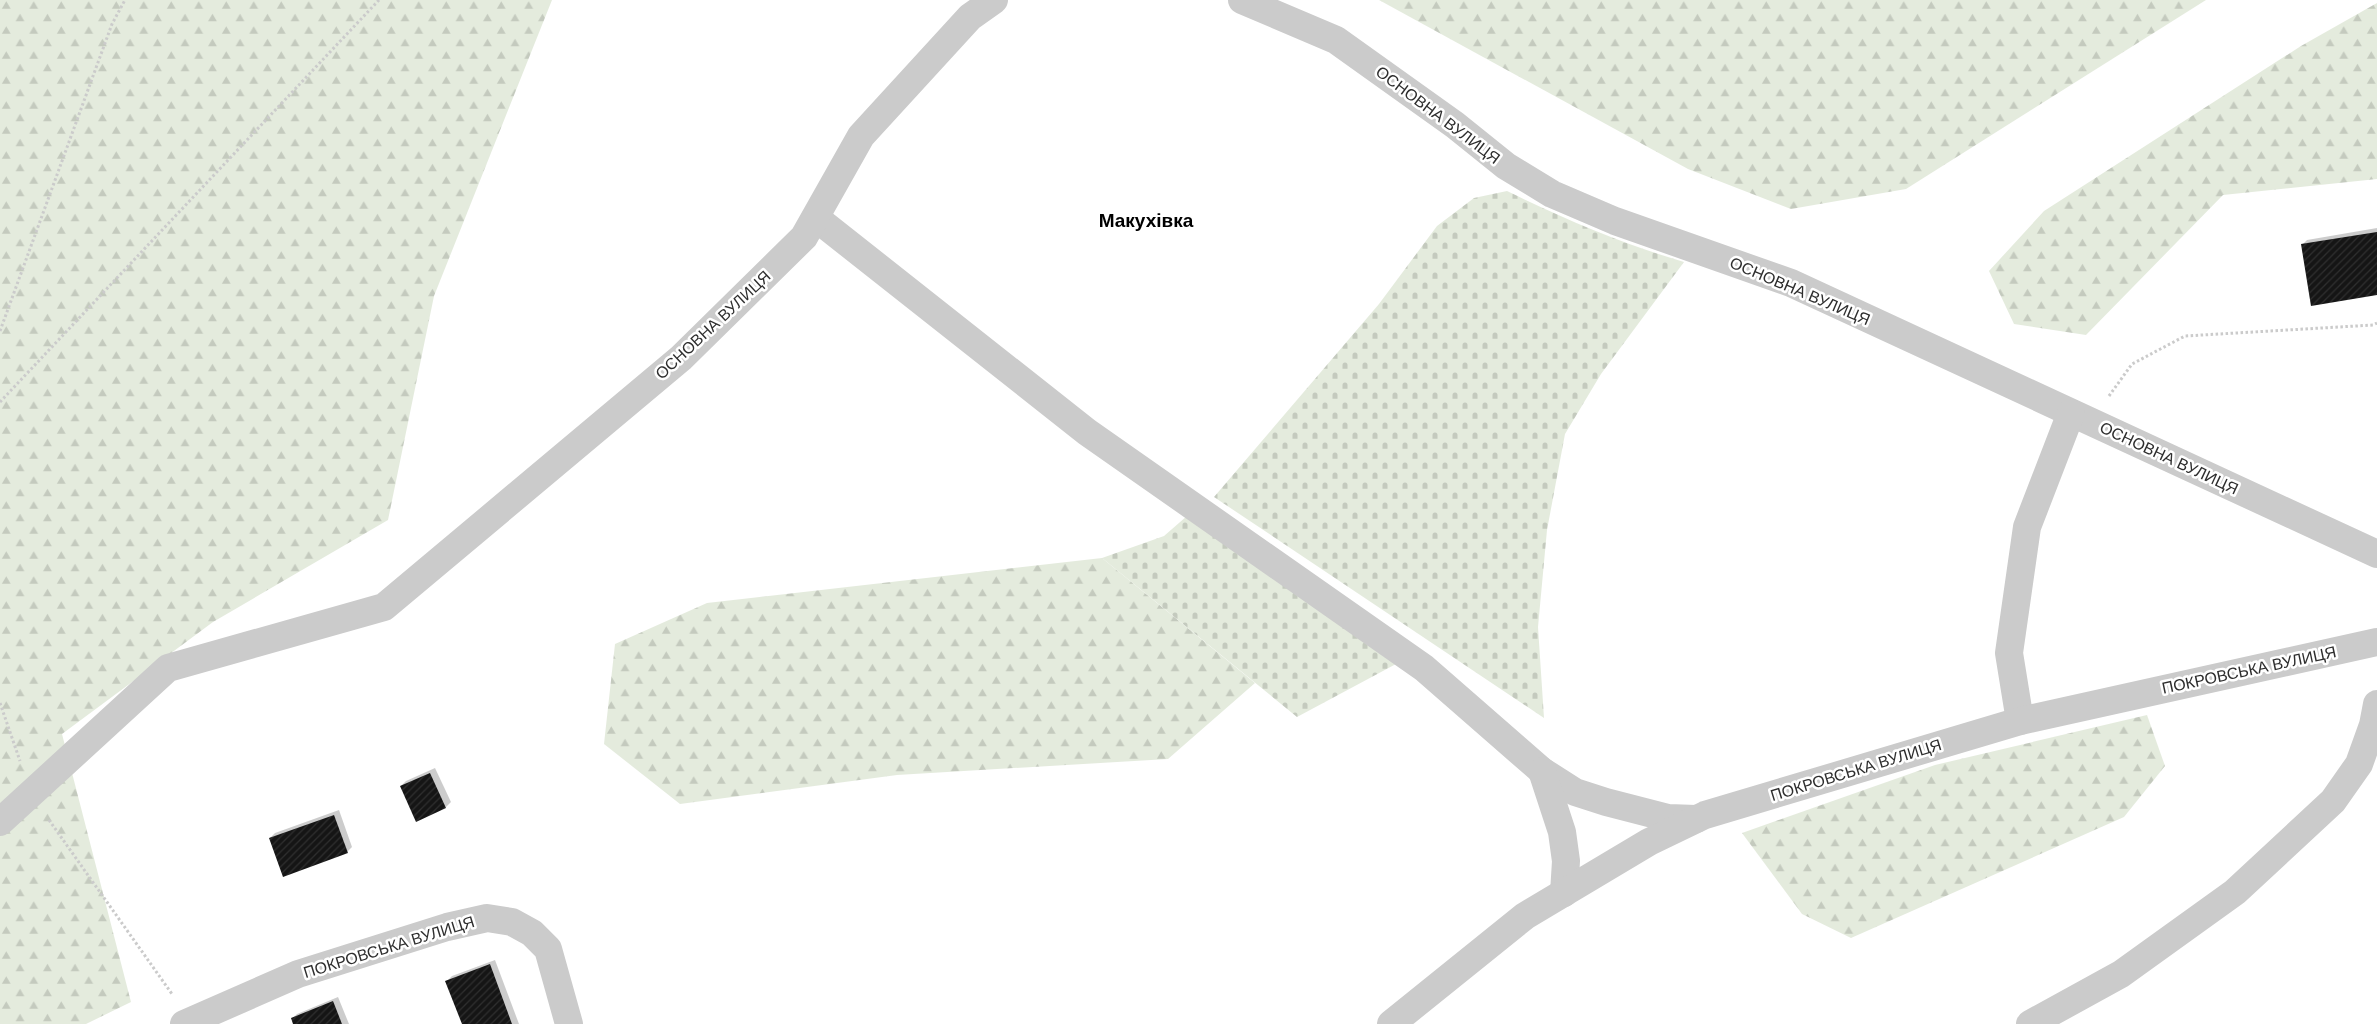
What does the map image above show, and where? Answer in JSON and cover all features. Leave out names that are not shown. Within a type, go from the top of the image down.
[{"type":"street","name":"ОСНОВНА ВУЛИЦЯ","points":[[30,793],[168,668],[384,607],[681,358],[804,237],[861,136],[970,17],[994,0]]},
{"type":"street","name":"ОСНОВНА ВУЛИЦЯ","points":[[1242,0],[1336,40],[1455,125],[1506,166],[1552,194],[1615,221],[1791,283],[2377,554]]},
{"type":"street","points":[[816,218],[1087,432],[1424,668],[1542,771],[1575,792],[1590,797],[1668,818],[1696,819]]},
{"type":"street","points":[[2020,720],[2009,653],[2025,536],[2080,418]]},
{"type":"street","name":"ПОКРОВСЬКА ВУЛИЦЯ","points":[[1391,1024],[1525,916],[1649,842],[1696,819],[2020,720],[2377,642]]},
{"type":"street","points":[[2030,1024],[2121,974],[2235,892],[2333,800],[2359,764],[2373,725],[2377,704]]},
{"type":"street","points":[[1542,771],[1562,832],[1566,861],[1564,893]]},
{"type":"street","points":[[0,822],[30,793]]},
{"type":"street","name":"ПОКРОВСЬКА ВУЛИЦЯ","points":[[187,1022],[298,974],[447,926],[487,918],[512,922],[532,933],[548,949],[569,1024]]},
{"type":"path","points":[[0,331],[109,34],[125,0]]},
{"type":"path","points":[[0,402],[379,0]]},
{"type":"path","points":[[2080,418],[2132,364],[2185,336],[2373,325],[2377,322]]},
{"type":"path","points":[[0,703],[30,793],[187,1022]]},
{"type":"green space","points":[[0,0],[552,0],[434,296],[388,520],[213,622],[62,734],[131,1002],[86,1024],[0,1024]]},
{"type":"green space","points":[[1379,0],[2206,0],[1906,189],[1791,209],[1688,169]]},
{"type":"green space","points":[[2377,3],[2377,179],[2223,195],[2086,335],[2014,324],[1989,271],[2044,211],[2301,46]]},
{"type":"green space","points":[[1507,191],[1594,230],[1684,262],[1601,374],[1565,434],[1547,530],[1538,627],[1544,718],[1214,497],[1379,304],[1437,226],[1474,198]]},
{"type":"green space","points":[[1187,516],[1396,664],[1297,717],[1102,558],[1164,536]]},
{"type":"green space","points":[[1102,558],[1255,683],[1168,759],[897,775],[680,804],[604,744],[615,644],[707,603]]},
{"type":"green space","points":[[2147,715],[2165,766],[2124,817],[1851,938],[1802,914],[1742,833],[1935,765]]},
{"type":"building","points":[[2377,232],[2377,295],[2311,306],[2301,244]]},
{"type":"building","points":[[430,773],[446,808],[416,822],[400,786]]},
{"type":"building","points":[[334,815],[348,853],[283,877],[269,838]]},
{"type":"building","points":[[490,964],[512,1024],[462,1024],[445,981]]},
{"type":"building","points":[[333,1001],[342,1024],[293,1024],[291,1018]]},
{"type":"district","name":"Макухівка","points":[[1146,220]]}]
